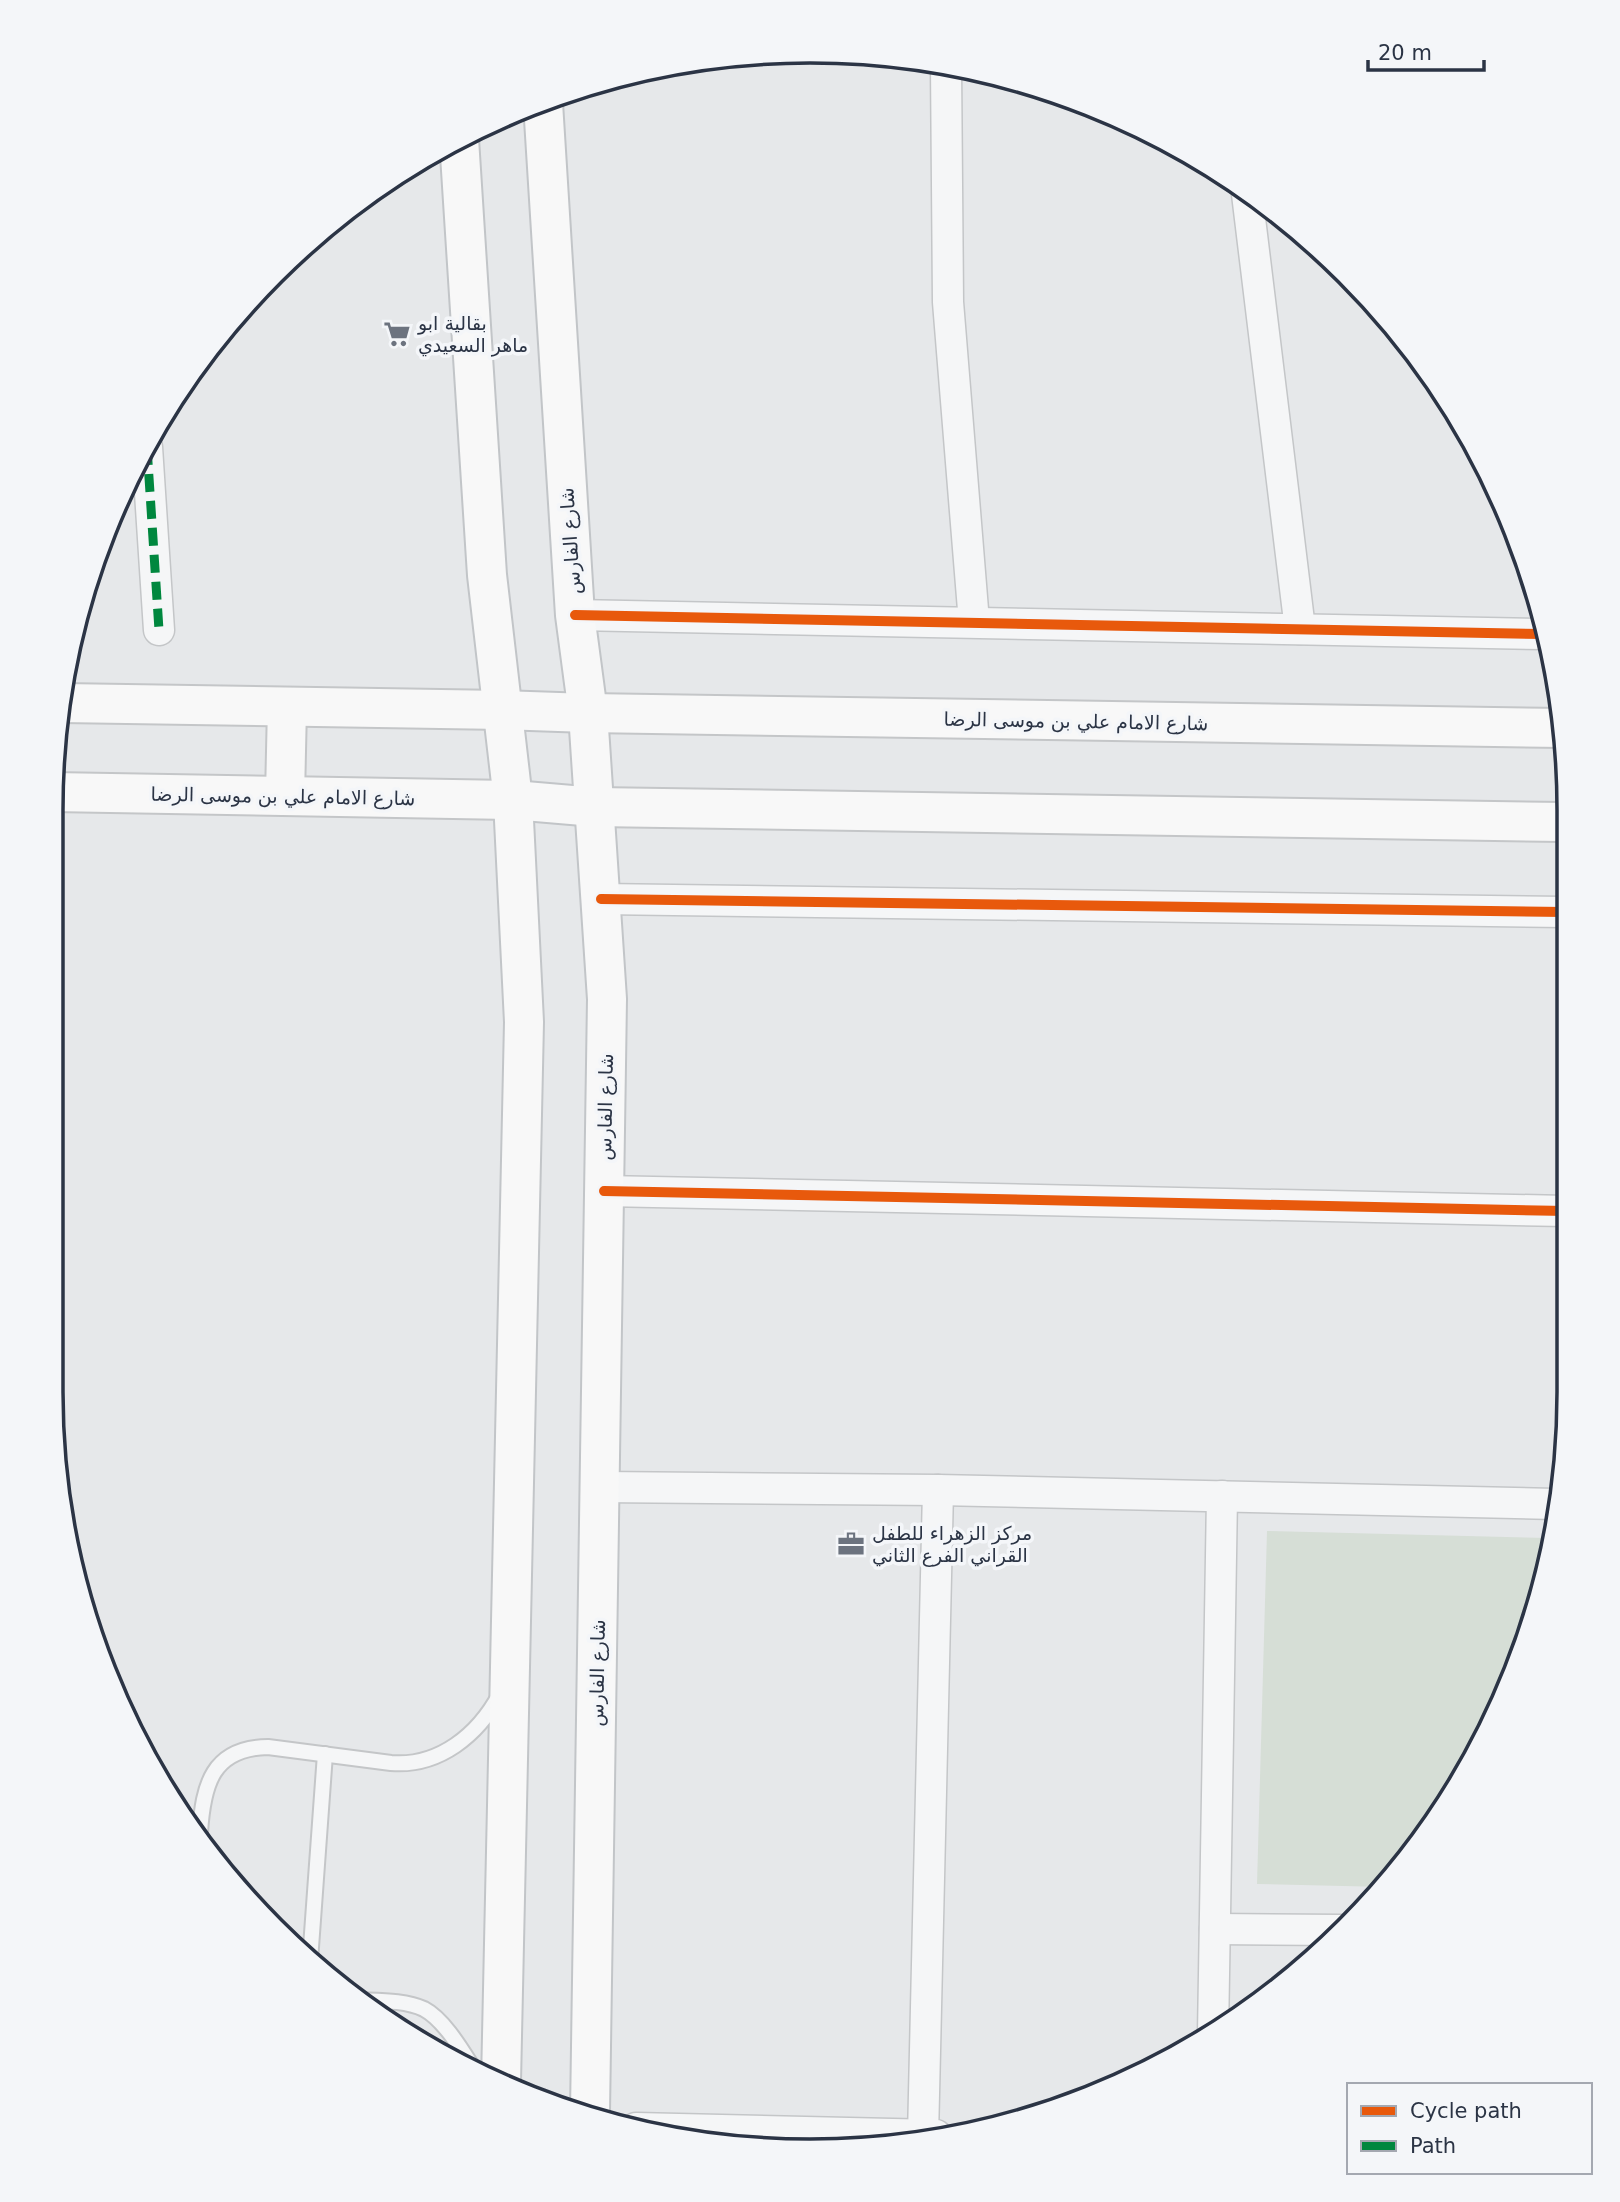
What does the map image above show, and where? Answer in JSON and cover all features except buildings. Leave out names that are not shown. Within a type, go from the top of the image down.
[{"type":"main road","name":"شارع الفارس","points":[[544,113],[575,615],[588,713],[607,999],[590,2105]]},
{"type":"main road","points":[[460,151],[487,575],[513,800],[524,1023],[501,2072]]},
{"type":"main road","points":[[70,703],[503,710]]},
{"type":"main road","points":[[285,796],[288,707]]},
{"type":"main road","name":"شارع الامام علي بن موسى الرضا","points":[[503,710],[1552,728]]},
{"type":"main road","name":"شارع الامام علي بن موسى الرضا","points":[[64,792],[513,800],[595,807]]},
{"type":"main road","points":[[595,807],[1557,822]]},
{"type":"street","points":[[946,75],[948,302],[974,622]]},
{"type":"street","points":[[1248,205],[1300,629]]},
{"type":"street","points":[[148,464],[159,630]]},
{"type":"street","points":[[575,615],[1536,634]]},
{"type":"street","points":[[601,899],[1557,912]]},
{"type":"street","points":[[604,1191],[1557,1211]]},
{"type":"street","points":[[600,1487],[938,1490],[1549,1504]]},
{"type":"street","points":[[927,2130],[938,1490]]},
{"type":"street","points":[[1213,2020],[1222,1496]]},
{"type":"street","points":[[1215,1928],[1328,1930]]},
{"type":"street","points":[[690,2129],[893,2134]]},
{"type":"lane","points":[[201,1824],[206,1787],[217,1767],[226,1759],[251,1748],[406,1764],[432,1758],[460,1742],[475,1727],[496,1700],[510,1674]]},
{"type":"lane","points":[[311,1948],[325,1754]]},
{"type":"lane","points":[[379,2002],[404,2004],[426,2011],[443,2027],[461,2052]]},
{"type":"shaded area","points":[[1267,1531],[1543,1538],[1517,1632],[1480,1722],[1431,1807],[1372,1885],[1257,1884]]},
{"type":"marked path","points":[[148,464],[159,630]]},
{"type":"cycle path","points":[[575,615],[1536,634]]},
{"type":"cycle path","points":[[601,899],[1557,912]]},
{"type":"cycle path","points":[[604,1191],[1557,1211]]},
{"type":"place","name":"بقالية ابو ماهر السعيدي","points":[[397,334]]},
{"type":"place","name":"مركز الزهراء للطفل القراني الفرع الثاني","points":[[851,1544]]}]
